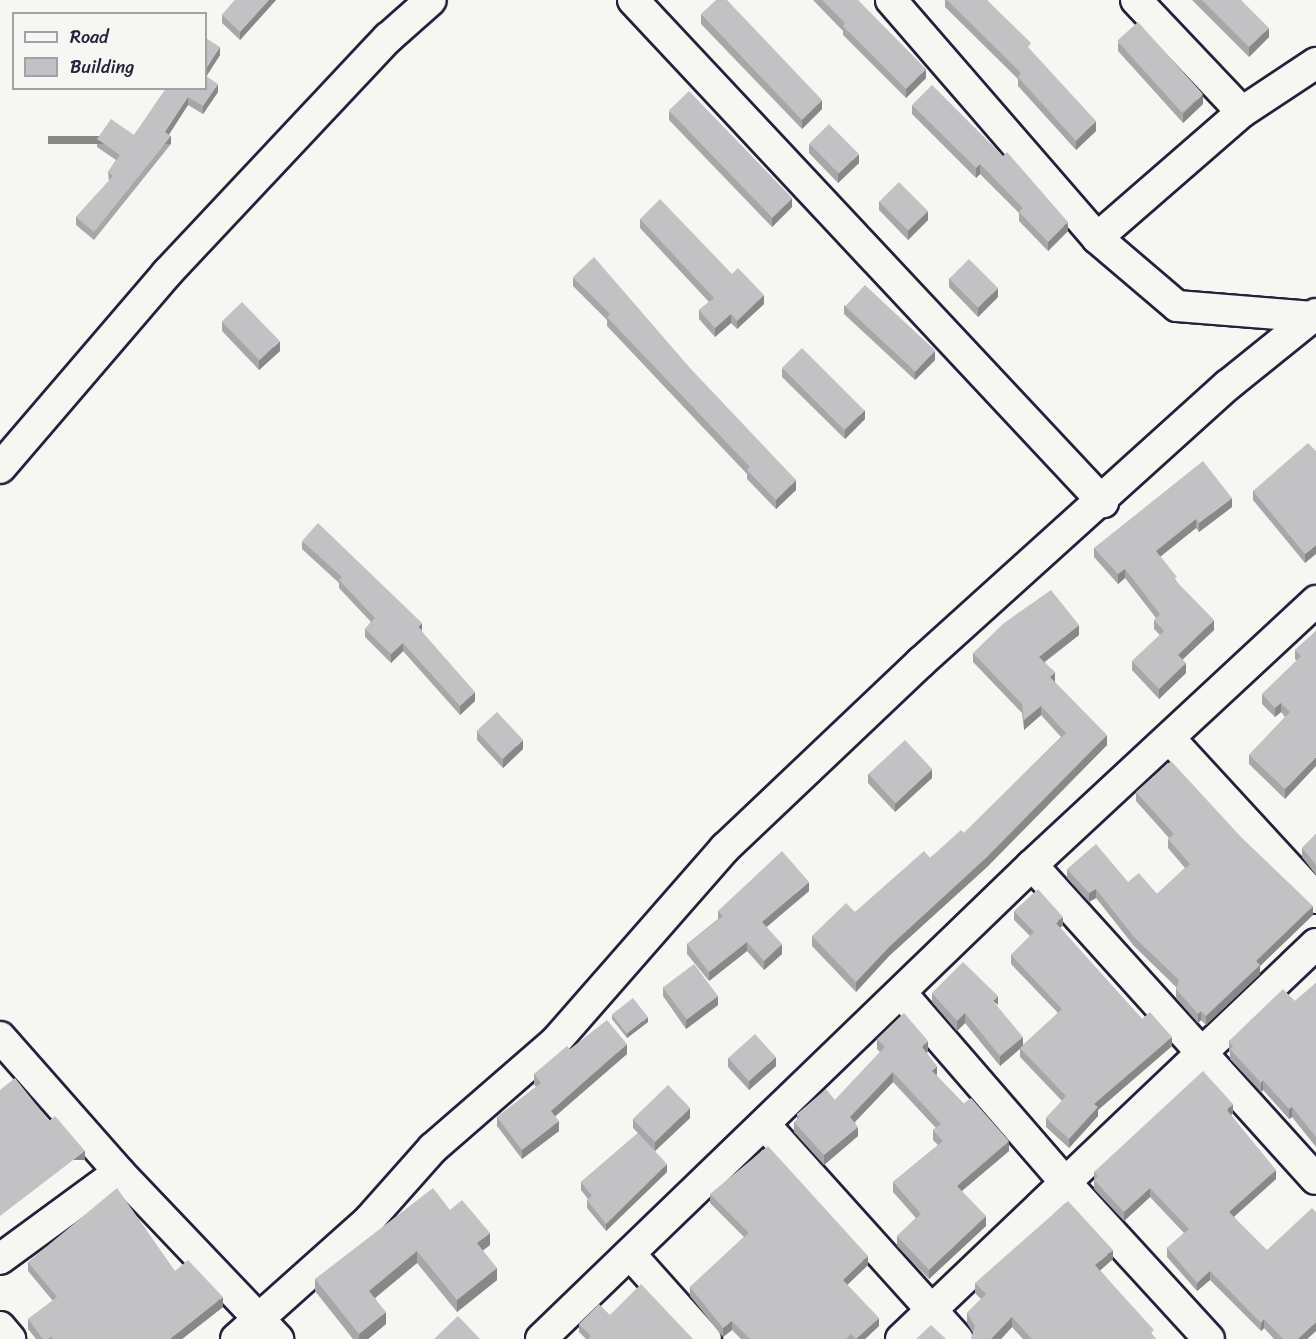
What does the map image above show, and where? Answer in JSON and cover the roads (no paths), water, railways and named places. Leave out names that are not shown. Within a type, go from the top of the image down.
[{"type":"street","points":[[0,468],[167,273],[388,38],[431,0]]},
{"type":"street","points":[[633,0],[1103,502]]},
{"type":"street","points":[[891,0],[1097,238],[1177,306],[1315,315]]},
{"type":"street","points":[[1136,0],[1242,112]]},
{"type":"street","points":[[1097,238],[1242,112],[1316,63]]},
{"type":"street","points":[[246,1329],[369,1220],[433,1148],[556,1041],[725,849],[921,662],[1103,502],[1228,385],[1315,315]]},
{"type":"street","points":[[541,1339],[902,994],[1032,865],[1313,610]]},
{"type":"street","points":[[1170,739],[1316,898]]},
{"type":"street","points":[[1032,865],[1316,1179]]},
{"type":"street","points":[[901,1339],[1316,944]]},
{"type":"street","points":[[902,994],[1065,1182],[1209,1339]]},
{"type":"street","points":[[0,1037],[119,1172],[246,1329],[279,1339]]},
{"type":"street","points":[[765,1125],[958,1339]]},
{"type":"street","points":[[0,1259],[119,1172]]},
{"type":"street","points":[[630,1254],[706,1339]]},
{"type":"street","points":[[0,1327],[10,1339]]}]
